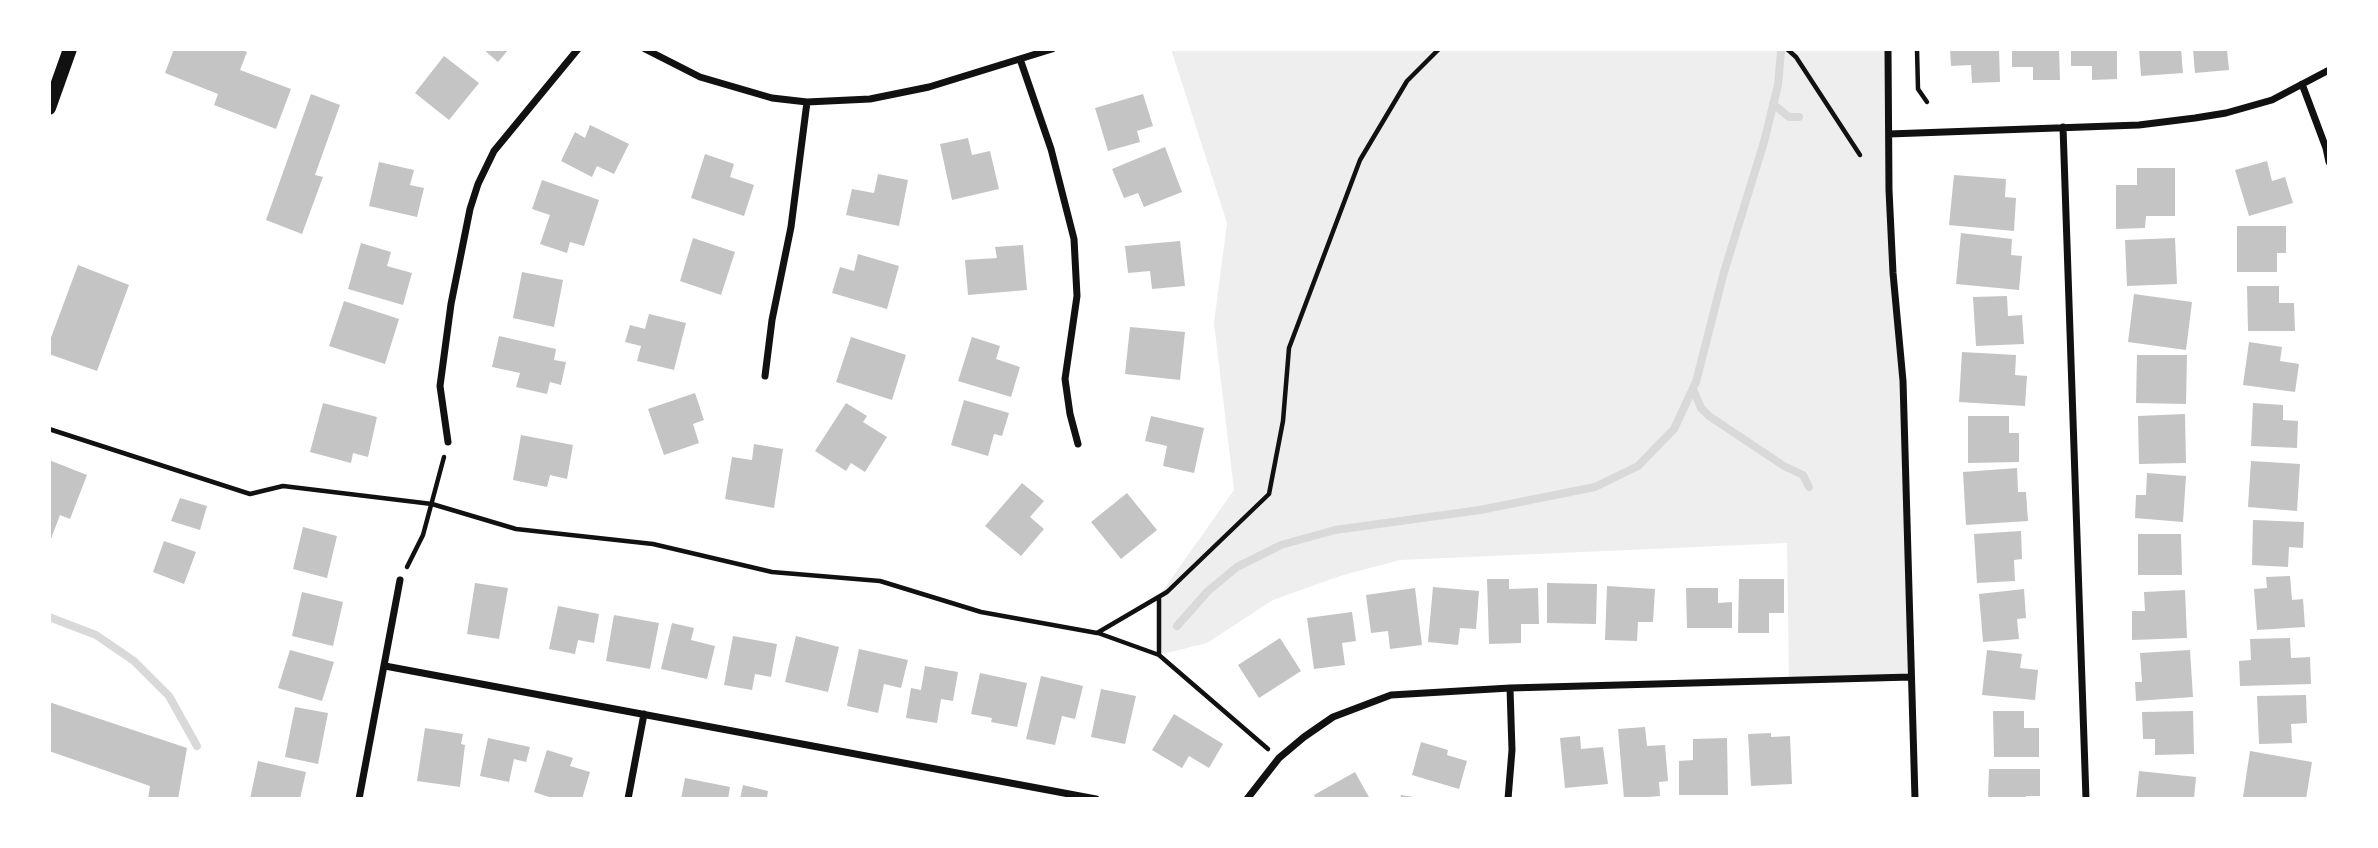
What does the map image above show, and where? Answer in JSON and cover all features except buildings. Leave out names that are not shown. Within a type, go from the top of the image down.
[{"type":"main road","points":[[49,108],[71,49]]},
{"type":"street","points":[[448,442],[440,386],[450,304],[470,209],[478,184],[494,151],[578,49]]},
{"type":"street","points":[[645,49],[700,77],[772,98],[807,102],[870,100],[929,87],[1052,49]]},
{"type":"street","points":[[1888,49],[1893,273],[1903,381],[1915,799]]},
{"type":"street","points":[[1020,59],[1051,149],[1074,239],[1077,296],[1065,379],[1078,444]]},
{"type":"street","points":[[1889,134],[2139,125],[2216,115],[2272,100],[2329,70]]},
{"type":"street","points":[[2302,84],[2329,162]]},
{"type":"street","points":[[765,376],[772,320],[791,227],[807,102]]},
{"type":"street","points":[[2063,127],[2086,799]]},
{"type":"street","points":[[359,799],[400,580]]},
{"type":"street","points":[[385,666],[1096,799]]},
{"type":"street","points":[[1247,799],[1279,758],[1333,717],[1391,695],[1510,688],[1911,677]]},
{"type":"street","points":[[1508,799],[1512,750],[1510,688]]},
{"type":"street","points":[[628,799],[644,714]]},
{"type":"path","points":[[1097,633],[1167,592],[1269,494],[1283,421],[1289,348],[1360,160],[1407,81],[1439,49]]},
{"type":"path","points":[[1787,49],[1796,57],[1860,155]]},
{"type":"path","points":[[1917,49],[1919,89],[1927,102]]},
{"type":"path","points":[[49,429],[250,494],[283,486],[432,504],[516,529],[653,544],[772,572],[880,581],[981,612],[1097,633],[1158,656],[1279,758]]},
{"type":"path","points":[[400,580],[423,535],[448,442]]},
{"type":"path","points":[[1158,656],[1159,596]]},
{"type":"shaded area","points":[[1171,49],[1888,49],[1889,190],[1905,482],[1911,677],[1789,679],[1787,543],[1400,560],[1340,576],[1273,600],[1207,643],[1159,655],[1159,596],[1234,490],[1214,323],[1227,223]]},
{"type":"waterway","points":[[1177,626],[1208,591],[1237,567],[1281,545],[1335,530],[1480,510],[1595,487],[1638,466],[1674,429],[1696,382],[1724,272],[1764,142],[1778,85],[1781,51]]},
{"type":"waterway","points":[[1773,104],[1789,117],[1799,117]]},
{"type":"waterway","points":[[1693,389],[1701,408],[1709,416],[1784,466],[1803,475],[1809,487]]},
{"type":"waterway","points":[[49,617],[96,635],[134,661],[169,696],[197,746]]}]
